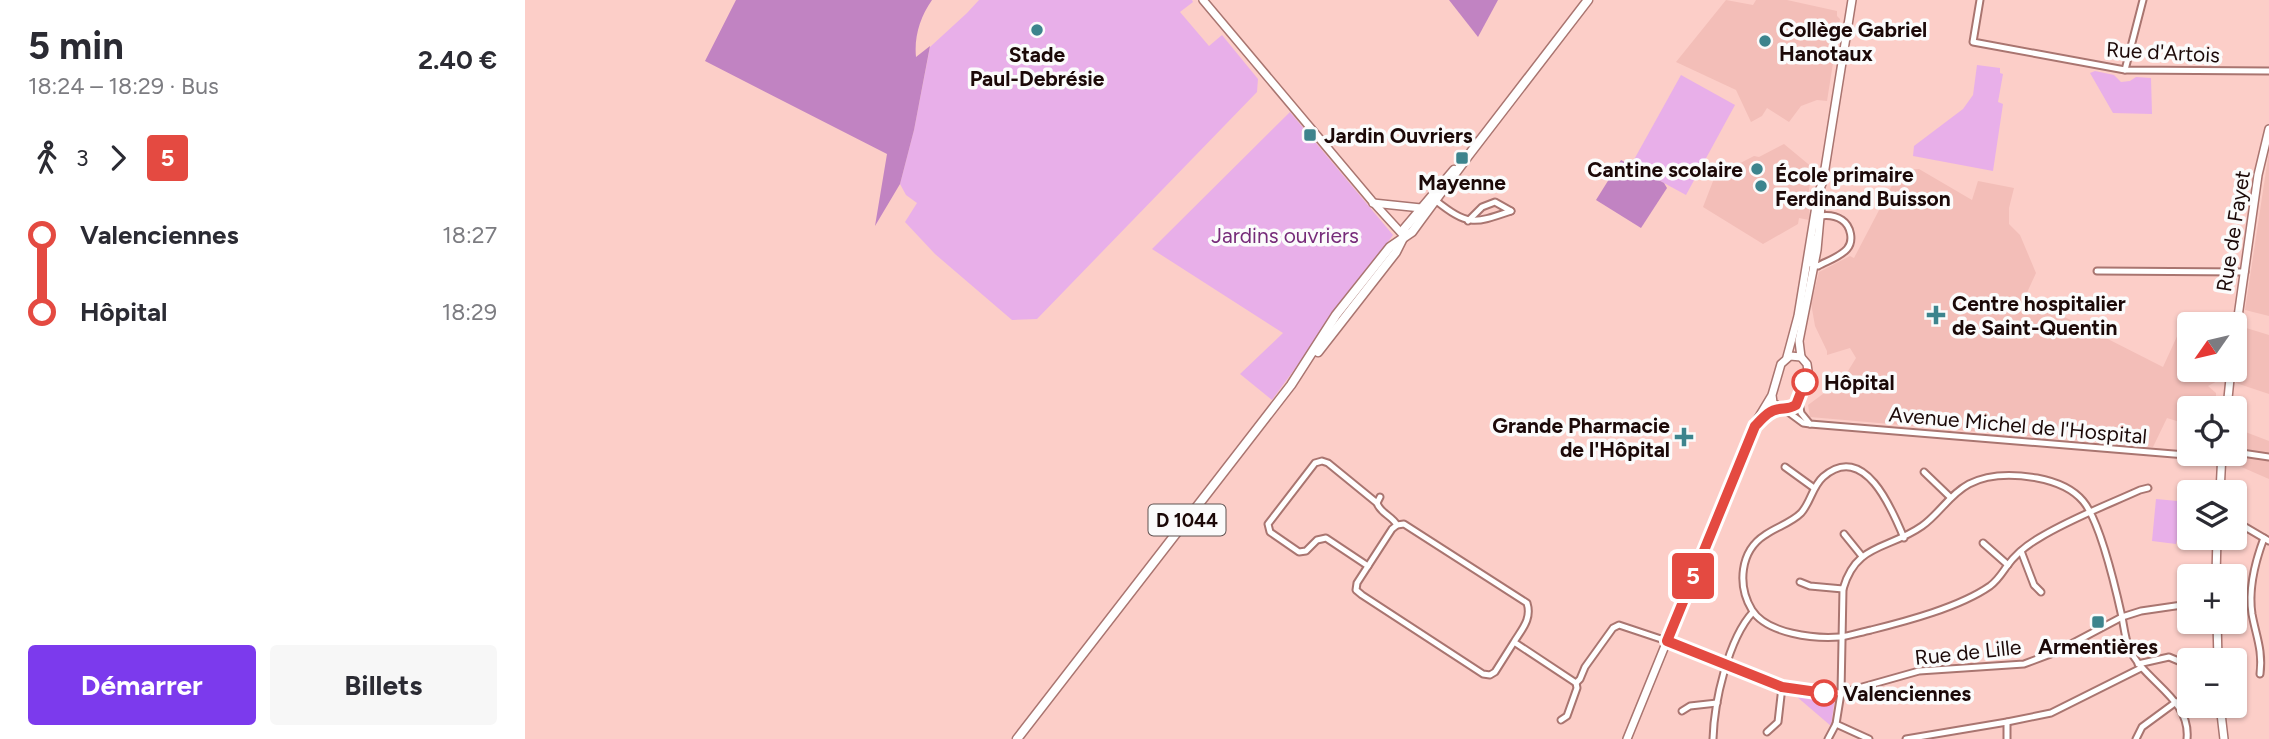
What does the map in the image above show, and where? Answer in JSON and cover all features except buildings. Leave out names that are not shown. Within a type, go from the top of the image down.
[{"type":"main road","name":"D 1044","points":[[1017,739],[1296,379],[1336,315],[1390,247],[1412,232],[1433,199],[1588,0]]},
{"type":"main road","name":"D 1044","points":[[1404,236],[1404,229],[1421,208],[1433,199]]},
{"type":"street","points":[[1203,0],[1404,236]]},
{"type":"street","points":[[1810,424],[1801,413],[1799,402],[1808,371],[1798,341],[1814,265],[1823,181],[1852,0]]},
{"type":"street","name":"Rue d'Artois","points":[[1980,0],[1973,42],[2125,70],[2269,71]]},
{"type":"street","points":[[2125,70],[2143,0]]},
{"type":"street","name":"Rue de Fayet","points":[[2239,312],[2258,175],[2269,129]]},
{"type":"street","points":[[1627,739],[1755,426],[1772,395],[1781,364],[1787,357],[1798,316],[1818,194],[1823,181]]},
{"type":"street","points":[[1433,199],[1468,221],[1482,221],[1511,211],[1495,202],[1487,204],[1468,221]]},
{"type":"street","points":[[1374,203],[1421,208]]},
{"type":"street","points":[[1814,265],[1844,252],[1850,243],[1851,232],[1843,220],[1820,216]]},
{"type":"street","points":[[1813,229],[1815,239],[1811,264],[1814,265]]},
{"type":"street","points":[[2097,271],[2245,272]]},
{"type":"street","points":[[1787,357],[1801,356]]},
{"type":"street","points":[[1772,395],[1773,402],[1782,409]]},
{"type":"street","points":[[1755,426],[1766,415],[1793,407],[1799,402]]},
{"type":"street","name":"Avenue Michel de l'Hospital","points":[[1782,409],[1803,423],[1810,424],[2177,453]]},
{"type":"street","points":[[2247,454],[2269,457]]},
{"type":"street","points":[[1368,566],[1326,538],[1317,540],[1306,551],[1299,552],[1270,533],[1268,524],[1315,463],[1322,461],[1379,500],[1379,508],[1393,518],[1397,525]]},
{"type":"street","points":[[1785,467],[1814,488]]},
{"type":"street","points":[[1904,538],[1884,494],[1864,472],[1854,468],[1833,470],[1814,488],[1800,514],[1766,534],[1748,551],[1744,562],[1743,582],[1747,599],[1753,612],[1776,628],[1798,635],[1841,637],[1902,622],[1952,605],[1989,587],[2001,577],[2021,551],[2039,538],[2148,488]]},
{"type":"street","points":[[1924,472],[1950,497]]},
{"type":"street","points":[[1828,739],[1836,724],[1842,693],[1843,589],[1846,577],[1861,555],[1904,538],[1927,522],[1950,497],[1972,482],[1992,476],[2021,475],[2050,481],[2064,488],[2081,499],[2091,513],[2108,560],[2126,640],[2140,666],[2176,702],[2186,719],[2187,739]]},
{"type":"street","points":[[1404,524],[1527,603],[1529,619],[1495,672],[1490,675],[1483,674],[1356,590],[1357,583],[1375,554],[1397,525],[1404,524]]},
{"type":"street","points":[[2247,528],[2266,539],[2255,563],[2252,586],[2252,610],[2261,646],[2260,674]]},
{"type":"street","points":[[1844,534],[1861,555]]},
{"type":"street","points":[[1983,543],[2008,565]]},
{"type":"street","points":[[2021,551],[2034,585],[2041,592]]},
{"type":"street","points":[[1801,582],[1810,586],[1843,589]]},
{"type":"street","name":"Rue de Lille","points":[[1576,683],[1616,626],[1624,625],[1782,687],[1842,693],[1919,671],[2024,664],[2056,652],[2122,617],[2177,606]]},
{"type":"street","points":[[1713,739],[1717,703],[1727,665],[1745,622],[1753,612]]},
{"type":"street","points":[[1514,642],[1576,683],[1577,688],[1567,716],[1560,720]]},
{"type":"street","points":[[2261,646],[2269,646]]},
{"type":"street","points":[[1906,739],[2050,713],[2140,666],[2169,657],[2177,660]]},
{"type":"street","points":[[1767,732],[1778,722],[1782,687]]},
{"type":"street","points":[[2136,739],[2142,727],[2176,702]]},
{"type":"street","points":[[1682,712],[1690,706],[1717,703]]},
{"type":"street","points":[[2222,718],[2224,739]]},
{"type":"street","points":[[2007,722],[2007,739]]},
{"type":"street","points":[[1836,724],[1869,739]]},
{"type":"shaded area","points":[[736,0],[932,0],[921,20],[916,42],[916,57],[930,46],[914,130],[900,184],[875,226],[887,154],[705,61]]},
{"type":"shaded area","points":[[1449,0],[1498,0],[1478,37]]},
{"type":"shaded area","name":"Collège Gabriel Hanotaux","points":[[1726,0],[1753,5],[1756,0],[1787,0],[1837,11],[1840,19],[1827,101],[1817,100],[1801,106],[1789,122],[1767,108],[1762,116],[1751,122],[1736,90],[1676,62]]},
{"type":"shaded area","name":"École primaire Ferdinand Buisson","points":[[1784,144],[1813,168],[1808,195],[1809,220],[1799,218],[1798,224],[1763,244],[1703,207],[1715,176]]},
{"type":"shaded area","points":[[2269,151],[2269,316],[2245,310]]},
{"type":"shaded area","points":[[1621,160],[1664,183],[1667,188],[1641,228],[1596,200]]},
{"type":"shaded area","name":"Centre hospitalier de Saint-Quentin","points":[[1919,169],[1972,200],[1978,181],[2014,188],[2009,208],[2009,224],[2020,235],[2036,273],[2025,297],[2163,367],[2177,336],[2177,382],[2216,382],[2208,386],[2216,396],[2177,396],[2177,421],[2167,418],[2153,447],[1810,417],[1808,405],[1831,388],[1848,371],[1856,358],[1850,348],[1827,355],[1815,326],[1811,303],[1819,272],[1850,256],[1854,258],[1900,170]]},
{"type":"shaded area","points":[[2247,328],[2269,335],[2269,394],[2236,383],[2247,382]]},
{"type":"shaded area","points":[[2247,433],[2269,441],[2269,479],[2239,466],[2247,466]]},
{"type":"green space","points":[[979,0],[1192,0],[1193,2],[1180,12],[1209,46],[1222,35],[1258,79],[1257,92],[1037,319],[1012,320],[935,254],[905,222],[917,203],[906,195],[900,184],[914,130],[930,47]]},
{"type":"green space","points":[[1977,65],[2000,68],[2000,73],[2003,74],[1998,102],[2003,104],[1993,171],[1913,156],[1914,146],[1963,109],[1973,95]]},
{"type":"green space","points":[[2095,71],[2114,75],[2121,82],[2136,77],[2151,78],[2152,114],[2113,113],[2090,73]]},
{"type":"green space","points":[[1681,75],[1735,105],[1686,195],[1631,165]]},
{"type":"green space","name":"Jardins ouvriers","points":[[1290,112],[1393,235],[1272,400],[1240,374],[1283,333],[1152,249]]},
{"type":"green space","points":[[2156,499],[2177,501],[2176,544],[2152,541]]},
{"type":"green space","points":[[1796,696],[1835,697],[1831,726]]},
{"type":"bus line","name":"5","points":[[1805,382],[1796,405],[1790,409],[1780,408],[1766,415],[1755,426],[1667,641],[1782,687],[1824,693]]},
{"type":"place","name":"Stade Paul-Debrésie","points":[[1037,30]]},
{"type":"place","name":"Collège Gabriel Hanotaux","points":[[1765,41]]},
{"type":"place","name":"Jardin Ouvriers","points":[[1310,135]]},
{"type":"place","name":"Mayenne","points":[[1462,158]]},
{"type":"place","name":"Cantine scolaire","points":[[1757,169]]},
{"type":"place","name":"École primaire Ferdinand Buisson","points":[[1761,186]]},
{"type":"place","name":"Centre hospitalier de Saint-Quentin","points":[[1936,315]]},
{"type":"place","name":"Hôpital","points":[[1805,382]]},
{"type":"place","name":"Grande Pharmacie de l'Hôpital","points":[[1684,437]]},
{"type":"place","name":"Armentières","points":[[2098,622]]},
{"type":"place","name":"Valenciennes","points":[[1824,693]]}]
